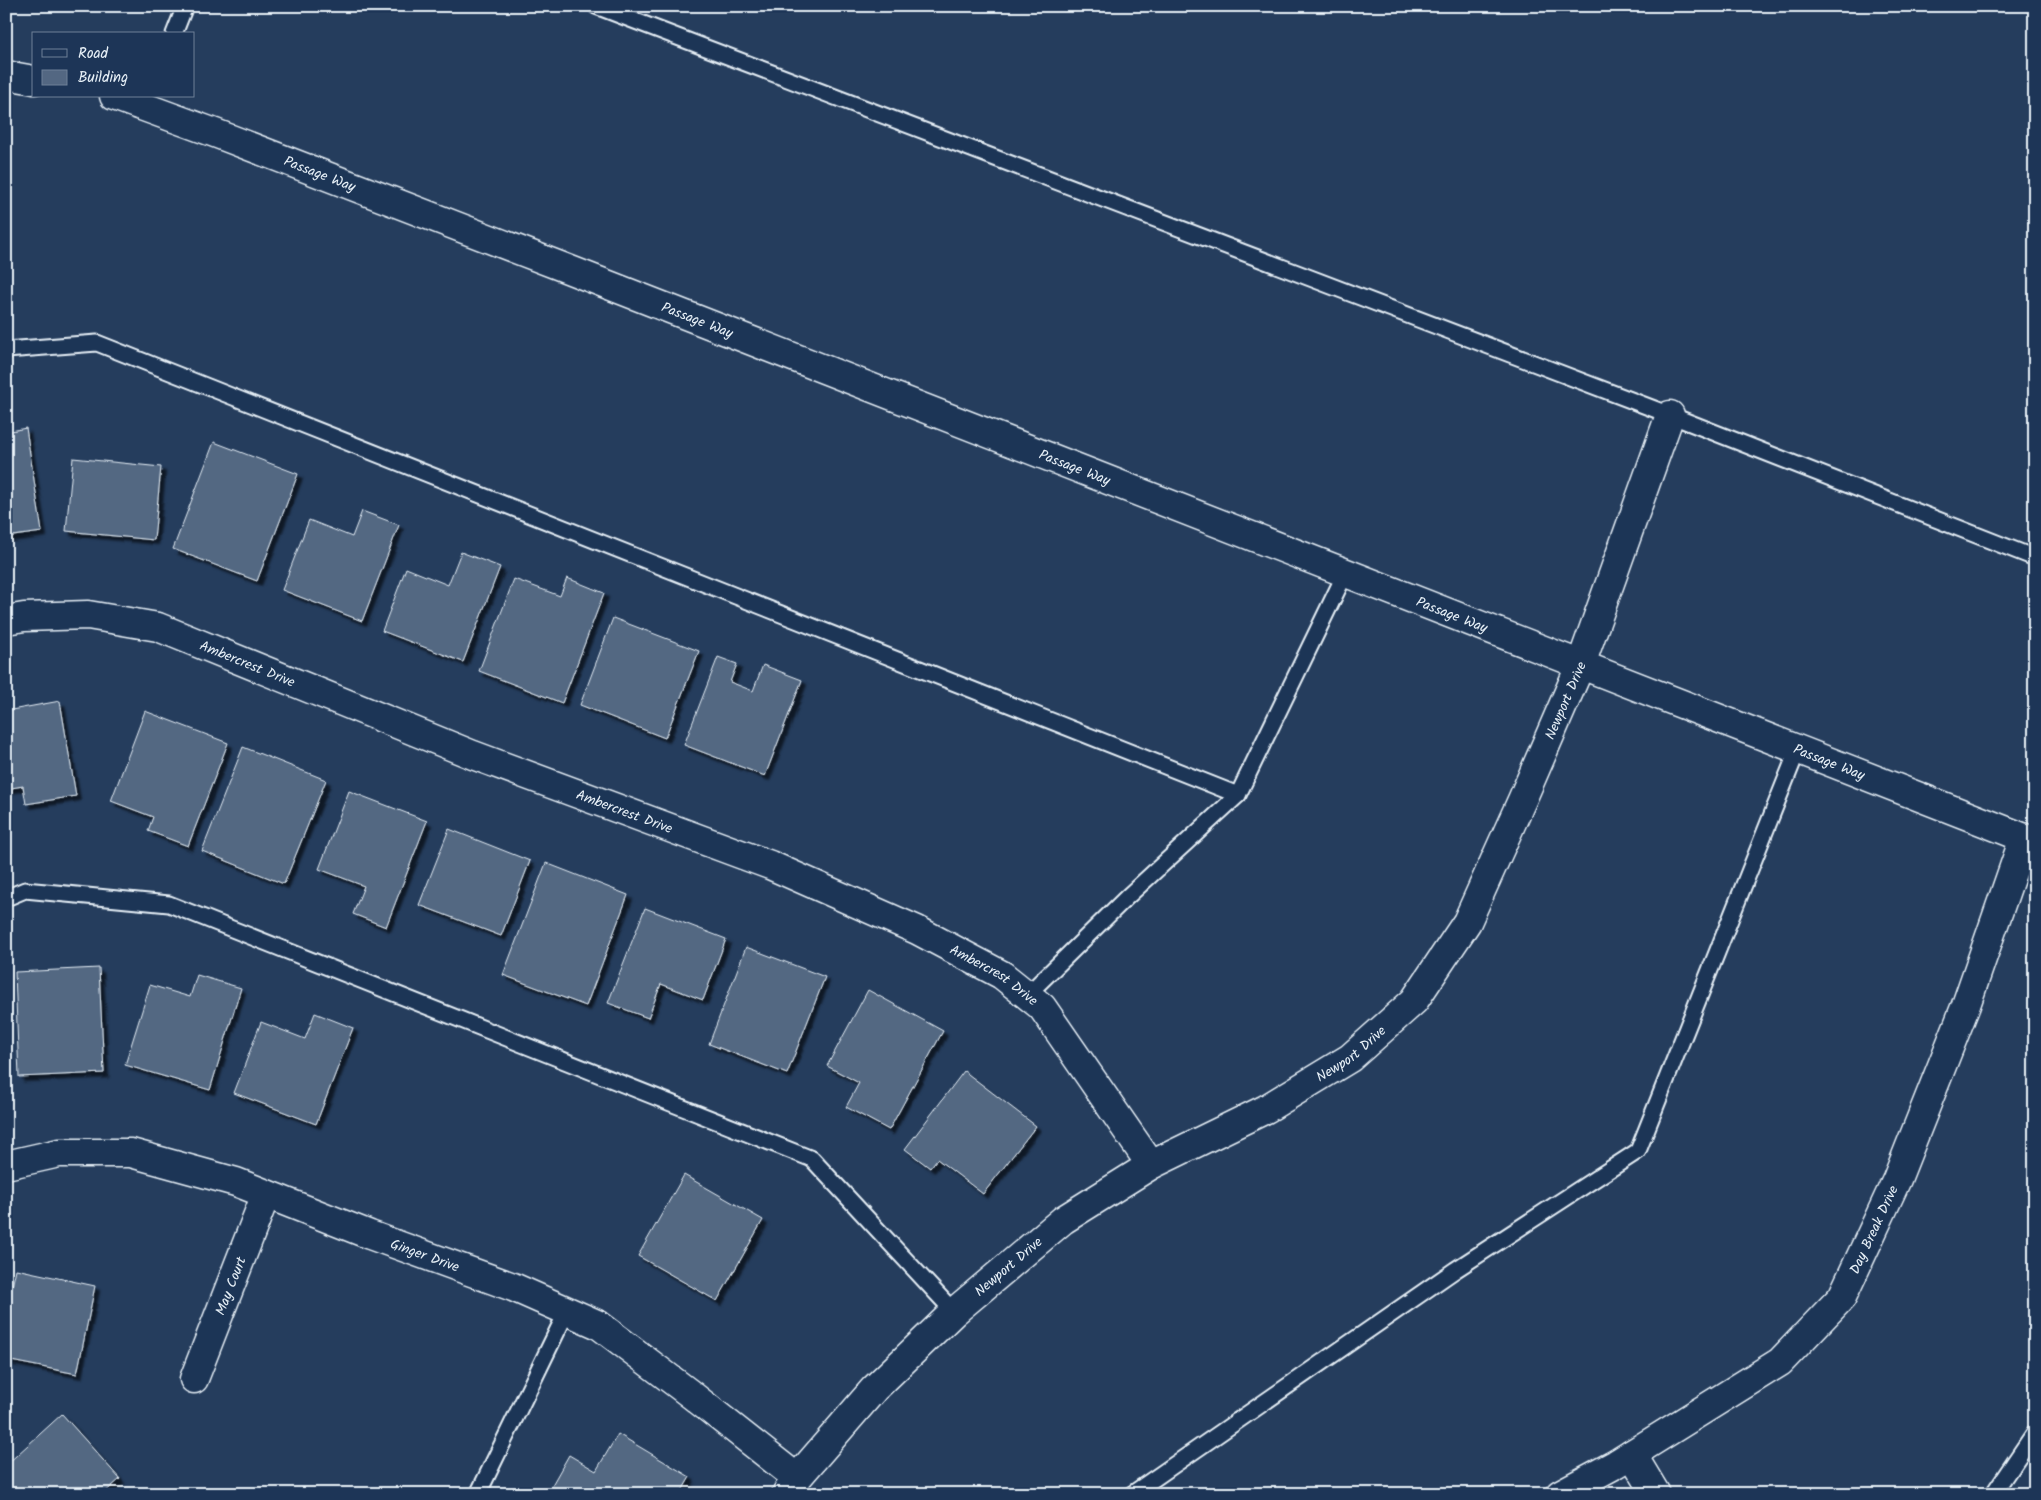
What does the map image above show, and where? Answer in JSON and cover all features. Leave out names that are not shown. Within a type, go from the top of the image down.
[{"type":"street","points":[[6,75],[32,80]]},
{"type":"street","name":"Passage Way","points":[[125,98],[148,102],[224,136],[2030,840]]},
{"type":"street","name":"Newport Drive","points":[[792,1486],[874,1389],[954,1312],[1063,1220],[1151,1165],[1266,1109],[1350,1058],[1414,1001],[1467,922],[1581,664],[1670,414]]},
{"type":"street","name":"Ambercrest Drive","points":[[6,620],[24,617],[88,616],[158,627],[473,755],[770,865],[917,930],[1002,975],[1042,1007],[1151,1165]]},
{"type":"street","name":"Day Break Drive","points":[[1560,1494],[1632,1454],[1780,1362],[1842,1297],[1905,1161],[2030,840]]},
{"type":"street","name":"Ginger Drive","points":[[6,1165],[59,1153],[131,1153],[236,1182],[370,1235],[513,1287],[599,1325],[694,1396],[792,1486]]},
{"type":"street","name":"May Court","points":[[194,1379],[266,1194]]},
{"type":"street","points":[[1632,1454],[1656,1494]]},
{"type":"lane","points":[[175,32],[185,6]]},
{"type":"lane","points":[[596,6],[1670,414],[2035,558]]},
{"type":"lane","points":[[6,350],[97,343],[1238,795]]},
{"type":"lane","points":[[1027,995],[1127,897],[1238,795],[1346,572]]},
{"type":"lane","points":[[1132,1494],[1455,1270],[1638,1151],[1798,749]]},
{"type":"lane","points":[[6,898],[25,890],[169,904],[812,1160],[954,1312]]},
{"type":"lane","points":[[478,1494],[568,1311]]},
{"type":"lane","points":[[1993,1494],[2035,1432]]},
{"type":"building","points":[[26,428],[42,532],[6,537],[6,432]]},
{"type":"building","points":[[214,442],[298,474],[257,581],[173,549]]},
{"type":"building","points":[[73,458],[161,467],[154,540],[66,531]]},
{"type":"building","points":[[362,511],[399,525],[362,621],[282,590],[309,520],[352,537]]},
{"type":"building","points":[[461,552],[500,567],[463,662],[382,631],[406,568],[448,585]]},
{"type":"building","points":[[567,578],[604,593],[562,703],[479,671],[514,579],[560,596]]},
{"type":"building","points":[[613,618],[699,651],[665,738],[580,705]]},
{"type":"building","points":[[718,657],[737,664],[730,682],[753,691],[763,665],[802,680],[765,776],[684,745]]},
{"type":"building","points":[[60,701],[76,796],[26,804],[23,786],[6,789],[6,711]]},
{"type":"building","points":[[145,711],[228,743],[188,846],[148,831],[153,817],[111,801]]},
{"type":"building","points":[[243,747],[326,780],[284,884],[202,851]]},
{"type":"building","points":[[349,791],[427,821],[386,927],[353,914],[364,886],[319,869]]},
{"type":"building","points":[[449,829],[530,861],[501,936],[419,905]]},
{"type":"building","points":[[546,863],[628,895],[586,1006],[503,975]]},
{"type":"building","points":[[645,908],[726,939],[703,1000],[661,984],[648,1018],[608,1003]]},
{"type":"building","points":[[746,947],[825,977],[787,1074],[709,1044]]},
{"type":"building","points":[[99,968],[104,1073],[19,1077],[15,972]]},
{"type":"building","points":[[197,975],[241,988],[210,1090],[125,1065],[150,985],[190,997]]},
{"type":"building","points":[[868,990],[943,1031],[889,1130],[846,1107],[859,1083],[827,1066]]},
{"type":"building","points":[[315,1013],[353,1028],[316,1124],[234,1093],[261,1022],[305,1039]]},
{"type":"building","points":[[964,1071],[1036,1126],[983,1194],[937,1159],[930,1168],[905,1149]]},
{"type":"building","points":[[684,1175],[763,1220],[717,1301],[638,1256]]},
{"type":"building","points":[[16,1269],[95,1286],[77,1374],[6,1360],[6,1313]]},
{"type":"building","points":[[62,1414],[120,1479],[103,1494],[6,1494],[6,1465]]},
{"type":"building","points":[[618,1434],[690,1477],[680,1494],[551,1494],[548,1492],[569,1455],[596,1471]]}]
